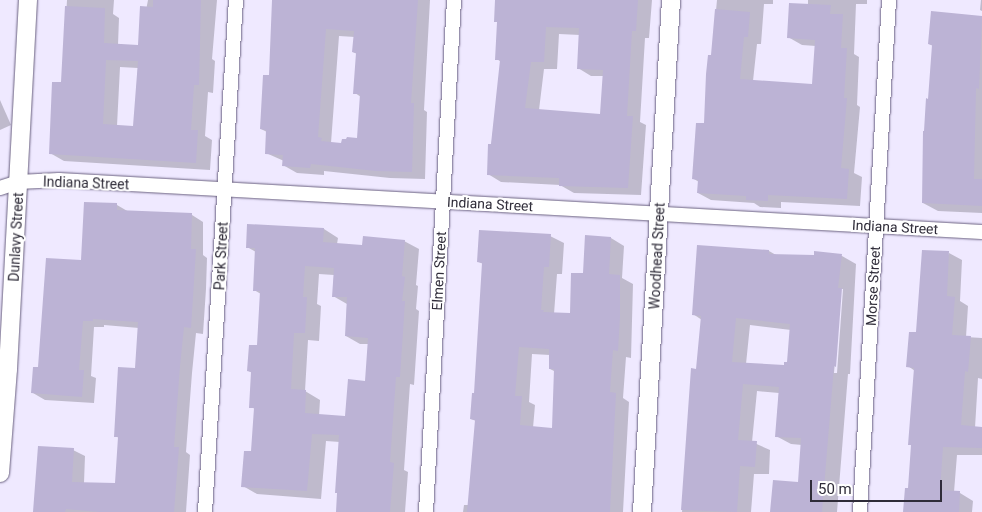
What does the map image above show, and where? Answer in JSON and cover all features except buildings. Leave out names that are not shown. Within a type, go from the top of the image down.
[{"type":"street","name":"Dunlavy Street","points":[[0,473],[8,369],[28,0]]},
{"type":"street","name":"Park Street","points":[[206,512],[236,0]]},
{"type":"street","name":"Elmen Street","points":[[426,512],[454,0]]},
{"type":"street","name":"Woodhead Street","points":[[642,512],[671,0]]},
{"type":"street","name":"Morse Street","points":[[860,512],[889,0]]},
{"type":"street","name":"Indiana Street","points":[[0,188],[18,182],[59,180],[982,232]]}]
